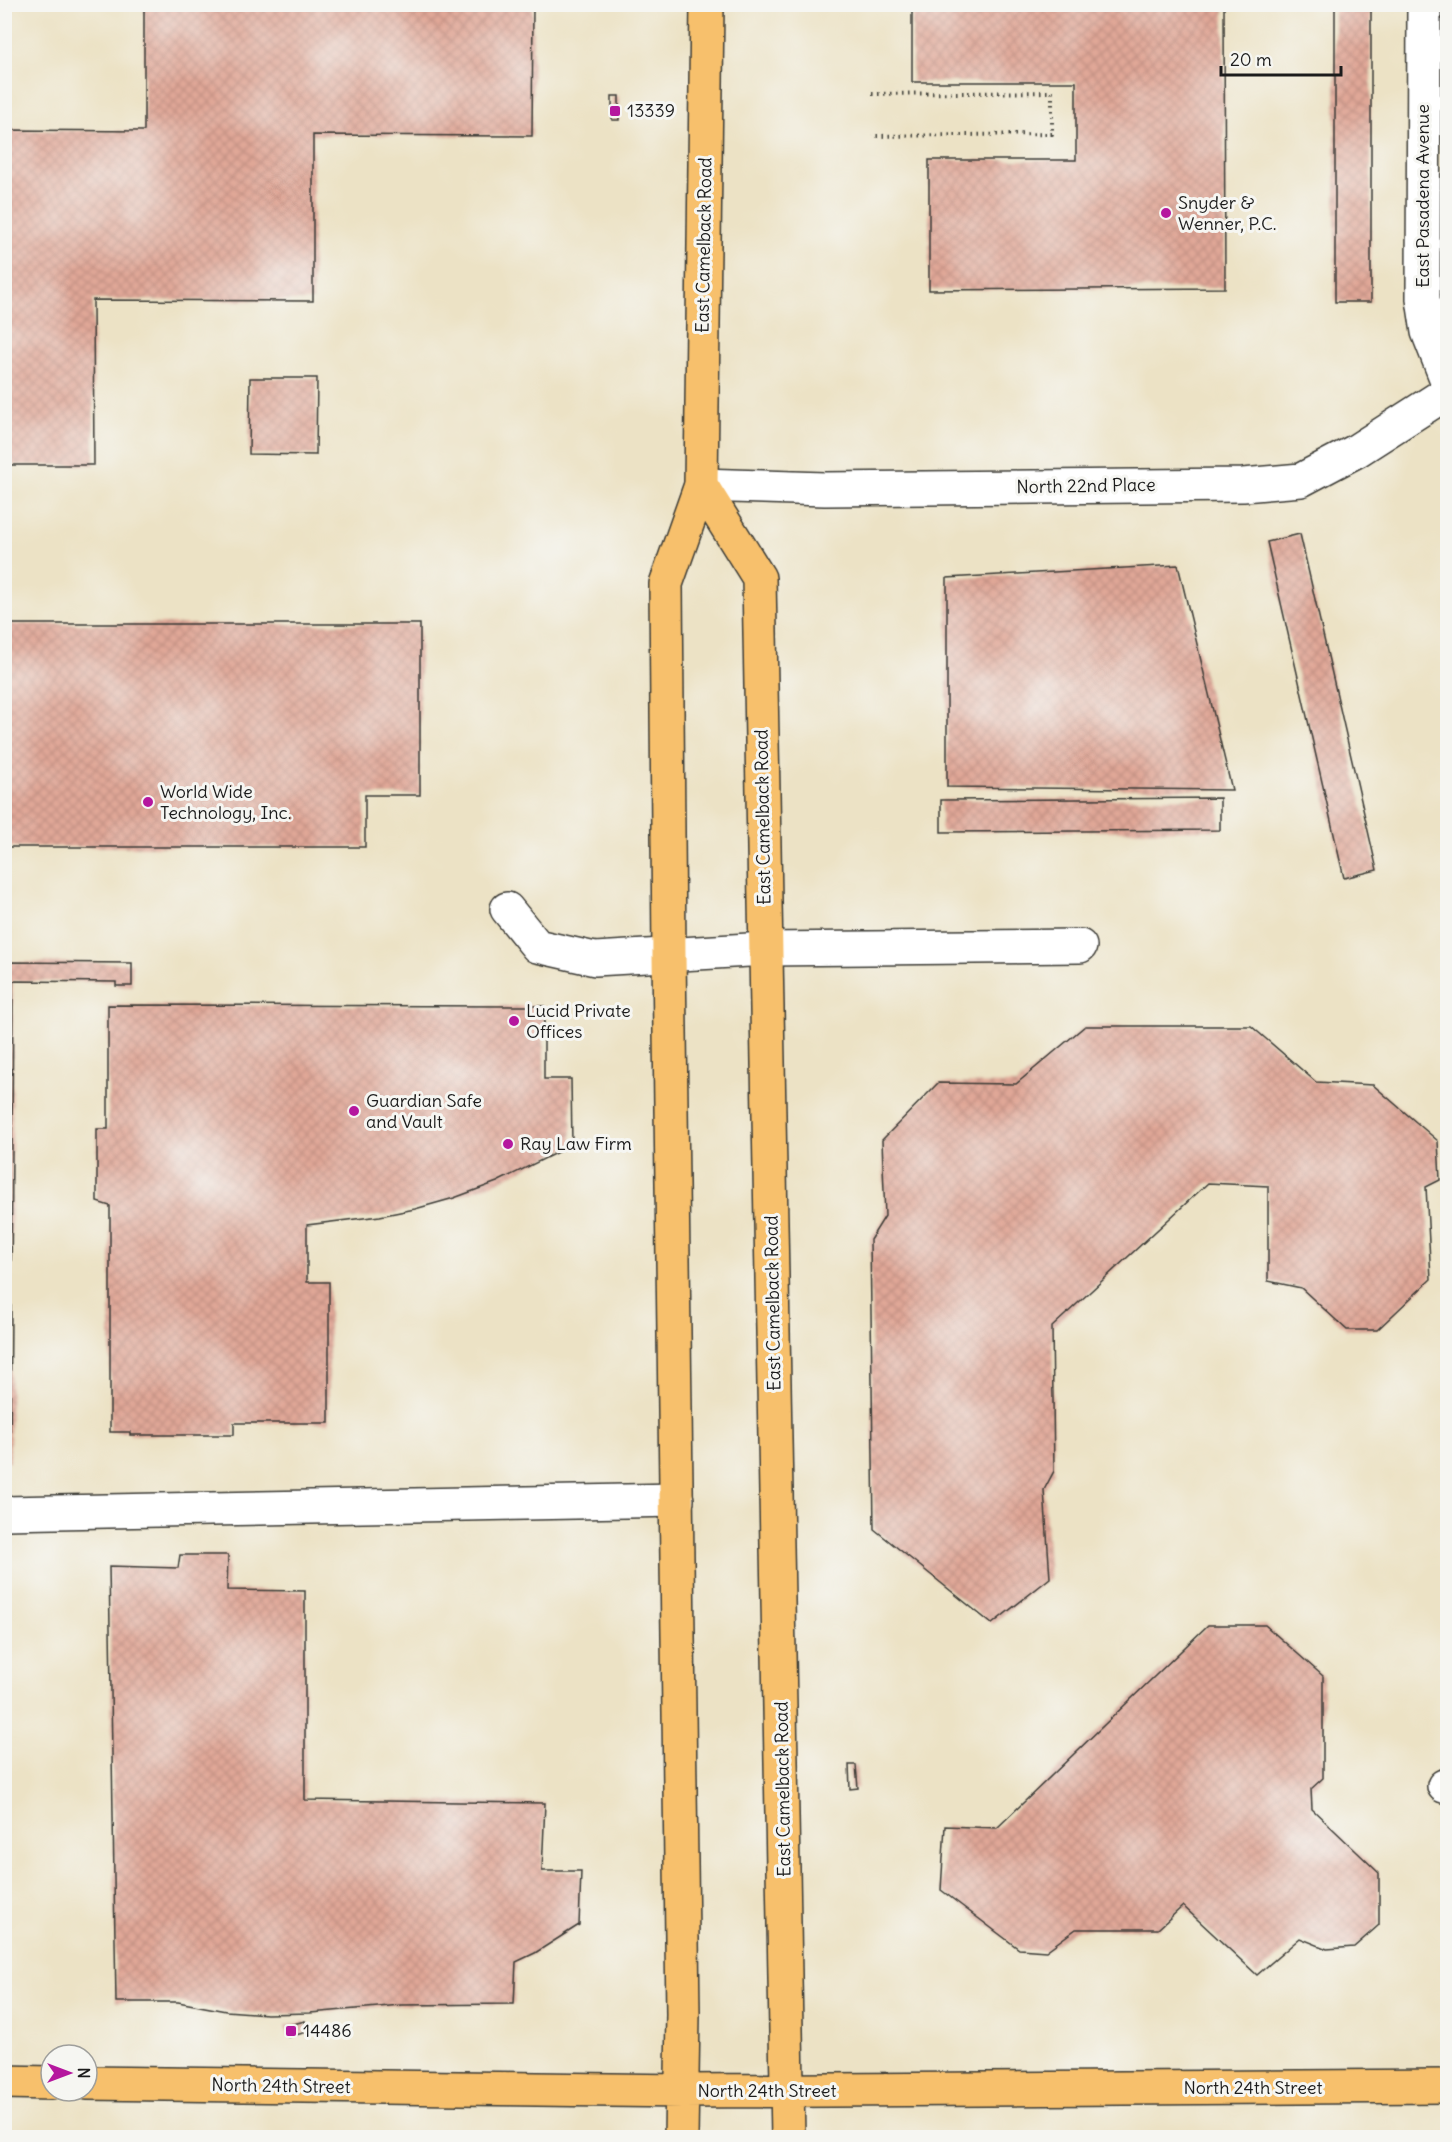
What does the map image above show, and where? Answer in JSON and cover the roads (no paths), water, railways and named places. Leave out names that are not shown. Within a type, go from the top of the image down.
[{"type":"main road","name":"East Camelback Road","points":[[681,2138],[683,2091],[666,584],[700,485],[707,4]]},
{"type":"main road","name":"East Camelback Road","points":[[700,485],[759,578],[788,2138]]},
{"type":"main road","points":[[4,2082],[39,2083]]},
{"type":"main road","name":"North 24th Street","points":[[99,2084],[683,2091],[1448,2086]]},
{"type":"street","name":"East Pasadena Avenue","points":[[1424,4],[1423,299],[1428,332],[1448,383]]},
{"type":"street","name":"North 22nd Place","points":[[700,485],[825,489],[1244,485],[1301,480],[1356,451],[1448,392]]},
{"type":"street","points":[[507,909],[537,946],[595,960],[766,950],[1080,946]]},
{"type":"street","points":[[4,1513],[677,1500]]},
{"type":"place","name":"13339","points":[[615,111]]},
{"type":"place","name":"Snyder & Wenner, P.C.","points":[[1166,213]]},
{"type":"place","name":"World Wide Technology, Inc.","points":[[148,802]]},
{"type":"place","name":"Lucid Private Offices","points":[[514,1021]]},
{"type":"place","name":"Guardian Safe and Vault","points":[[354,1111]]},
{"type":"place","name":"Ray Law Firm","points":[[508,1144]]},
{"type":"place","name":"14486","points":[[291,2031]]}]
